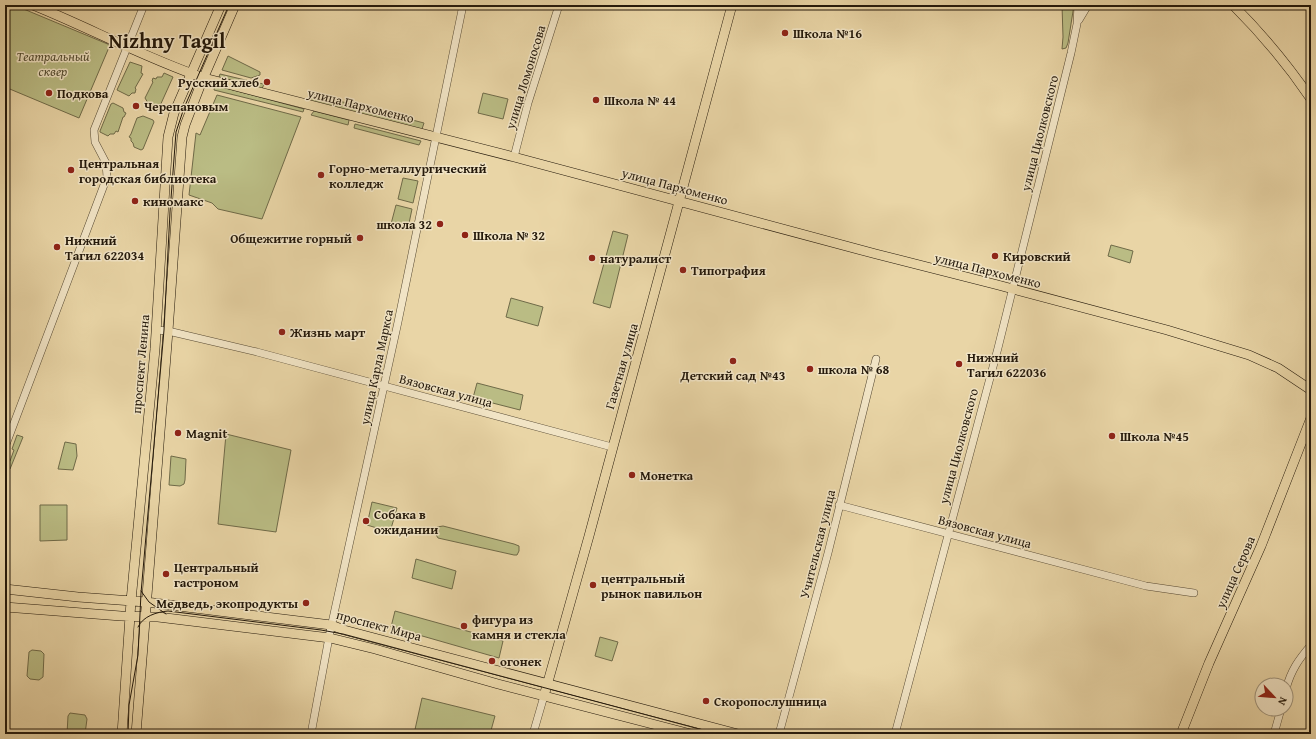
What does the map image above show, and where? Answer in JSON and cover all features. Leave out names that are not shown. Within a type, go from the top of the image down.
[{"type":"main road","name":"улица Пархоменко","points":[[33,5],[127,47],[204,78],[514,156],[891,258],[1167,330],[1249,355],[1278,368],[1311,390]]},
{"type":"main road","name":"проспект Ленина","points":[[122,734],[129,616],[156,330],[168,137],[174,113],[221,5]]},
{"type":"main road","name":"проспект Ленина","points":[[136,734],[182,137],[185,125],[235,5]]},
{"type":"main road","name":"Газетная улица","points":[[544,696],[588,542],[612,447],[732,5]]},
{"type":"main road","points":[[1233,5],[1287,64],[1311,99]]},
{"type":"main road","name":"улица Серова","points":[[1181,734],[1209,662],[1261,546],[1311,418]]},
{"type":"main road","name":"проспект Мира","points":[[5,589],[78,597],[146,602],[332,625],[344,630],[738,734]]},
{"type":"main road","name":"проспект Мира","points":[[5,607],[145,616],[330,638],[375,649],[490,682],[691,734]]},
{"type":"street","points":[[5,447],[106,177],[107,167],[95,142],[94,130],[144,5]]},
{"type":"street","name":"улица Карла Маркса","points":[[311,734],[332,625],[464,5]]},
{"type":"street","name":"улица Ломоносова","points":[[514,156],[528,103],[559,5]]},
{"type":"street","name":"улица Циолковского","points":[[895,734],[1013,289],[1071,52],[1077,24],[1078,5]]},
{"type":"street","name":"улица Циолковского","points":[[1077,24],[1088,5]]},
{"type":"street","name":"Вязовская улица","points":[[156,330],[168,331],[257,352],[612,447]]},
{"type":"street","name":"Учительская улица","points":[[778,734],[826,560],[876,359]]},
{"type":"street","name":"Вязовская улица","points":[[839,505],[1152,588],[1194,593]]},
{"type":"street","points":[[1290,677],[1298,659],[1311,645]]},
{"type":"street","name":"Газетная улица","points":[[533,734],[544,696]]},
{"type":"street","points":[[1274,734],[1278,717]]},
{"type":"green space","name":"Театральный сквер","points":[[5,5],[14,5],[110,45],[79,118],[5,87],[8,80],[5,78]]},
{"type":"green space","points":[[1062,5],[1074,5],[1068,43],[1066,48],[1062,49],[1063,37]]},
{"type":"green space","points":[[228,56],[260,72],[260,75],[251,78],[222,70]]},
{"type":"green space","points":[[130,62],[142,66],[141,73],[143,74],[135,88],[135,93],[132,93],[129,96],[117,90]]},
{"type":"green space","points":[[164,73],[173,77],[159,108],[148,103],[145,98],[153,82],[153,78],[156,79],[157,77],[162,77]]},
{"type":"green space","points":[[220,74],[264,84],[262,89],[219,77]]},
{"type":"green space","points":[[215,85],[304,109],[303,112],[214,90]]},
{"type":"green space","points":[[483,93],[508,99],[503,119],[478,113]]},
{"type":"green space","points":[[312,94],[424,123],[421,132],[309,101]]},
{"type":"green space","points":[[217,95],[301,117],[262,219],[218,209],[212,203],[189,195],[196,133],[200,135]]},
{"type":"green space","points":[[113,103],[123,108],[124,112],[126,113],[123,117],[118,132],[116,131],[114,134],[110,134],[108,136],[100,131],[111,104]]},
{"type":"green space","points":[[314,111],[349,120],[348,125],[311,115]]},
{"type":"green space","points":[[143,116],[153,120],[154,122],[143,149],[141,150],[134,147],[131,138],[129,137],[137,118]]},
{"type":"green space","points":[[355,124],[421,141],[419,145],[354,128]]},
{"type":"green space","points":[[403,178],[418,181],[413,203],[398,199]]},
{"type":"green space","points":[[396,205],[412,209],[408,228],[391,224]]},
{"type":"green space","points":[[613,231],[628,235],[610,308],[593,303]]},
{"type":"green space","points":[[1111,245],[1133,251],[1130,263],[1108,256]]},
{"type":"green space","points":[[511,298],[543,307],[538,326],[506,317]]},
{"type":"green space","points":[[477,383],[523,395],[520,410],[473,398]]},
{"type":"green space","points":[[226,434],[291,450],[276,532],[218,524]]},
{"type":"green space","points":[[17,435],[23,437],[10,469],[6,467],[14,450],[12,449]]},
{"type":"green space","points":[[65,442],[76,444],[77,456],[73,470],[58,469]]},
{"type":"green space","points":[[171,456],[186,459],[185,480],[184,484],[180,486],[169,485]]},
{"type":"green space","points":[[372,502],[397,508],[390,532],[367,525]]},
{"type":"green space","points":[[40,505],[67,505],[67,540],[40,541]]},
{"type":"green space","points":[[443,526],[514,544],[519,546],[519,551],[517,555],[514,555],[438,538],[435,533],[437,527]]},
{"type":"green space","points":[[416,559],[456,571],[452,589],[412,578]]},
{"type":"green space","points":[[395,611],[503,641],[499,658],[391,627]]},
{"type":"green space","points":[[600,637],[618,642],[612,661],[595,656]]},
{"type":"green space","points":[[32,650],[41,651],[44,654],[43,677],[39,680],[30,679],[27,676],[29,652]]},
{"type":"green space","points":[[422,698],[495,716],[490,734],[414,734]]},
{"type":"green space","points":[[70,713],[85,715],[87,719],[85,734],[67,734],[68,716]]},
{"type":"tram line","points":[[128,734],[129,705],[138,655],[141,593],[164,330],[176,132],[184,108],[229,5]]},
{"type":"tram line","points":[[141,591],[149,602],[166,614]]},
{"type":"tram line","points":[[138,627],[147,617],[159,612],[168,611],[343,634],[718,734]]},
{"type":"place","name":"Школа №16","points":[[785,33]]},
{"type":"place","name":"Русский хлеб","points":[[267,82]]},
{"type":"place","name":"Подкова","points":[[49,93]]},
{"type":"place","name":"Школа № 44","points":[[596,100]]},
{"type":"place","name":"Черепановым","points":[[136,106]]},
{"type":"place","name":"Центральная городская библиотека","points":[[71,170]]},
{"type":"place","name":"Горно-металлургический колледж","points":[[321,175]]},
{"type":"place","name":"киномакс","points":[[135,201]]},
{"type":"place","name":"школа 32","points":[[440,224]]},
{"type":"place","name":"Школа № 32","points":[[465,235]]},
{"type":"place","name":"Общежитие горный","points":[[360,238]]},
{"type":"place","name":"Нижний Тагил 622034","points":[[57,247]]},
{"type":"place","name":"Кировский","points":[[995,256]]},
{"type":"place","name":"натуралист","points":[[592,258]]},
{"type":"place","name":"Типография","points":[[683,270]]},
{"type":"place","name":"Жизнь март","points":[[282,332]]},
{"type":"place","name":"Детский сад №43","points":[[733,361]]},
{"type":"place","name":"Нижний Тагил 622036","points":[[959,364]]},
{"type":"place","name":"школа № 68","points":[[810,369]]},
{"type":"place","name":"Magnit","points":[[178,433]]},
{"type":"place","name":"Школа №45","points":[[1112,436]]},
{"type":"place","name":"Монетка","points":[[632,475]]},
{"type":"place","name":"Собака в ожидании","points":[[366,521]]},
{"type":"place","name":"Центральный гастроном","points":[[166,574]]},
{"type":"place","name":"центральный рынок павильон","points":[[593,585]]},
{"type":"place","name":"Медведь, экопродукты","points":[[306,603]]},
{"type":"place","name":"фигура из камня и стекла","points":[[464,626]]},
{"type":"place","name":"огонек","points":[[492,661]]},
{"type":"place","name":"Скоропослушница","points":[[706,701]]},
{"type":"district","name":"Nizhny Tagil","points":[[167,41]]}]
